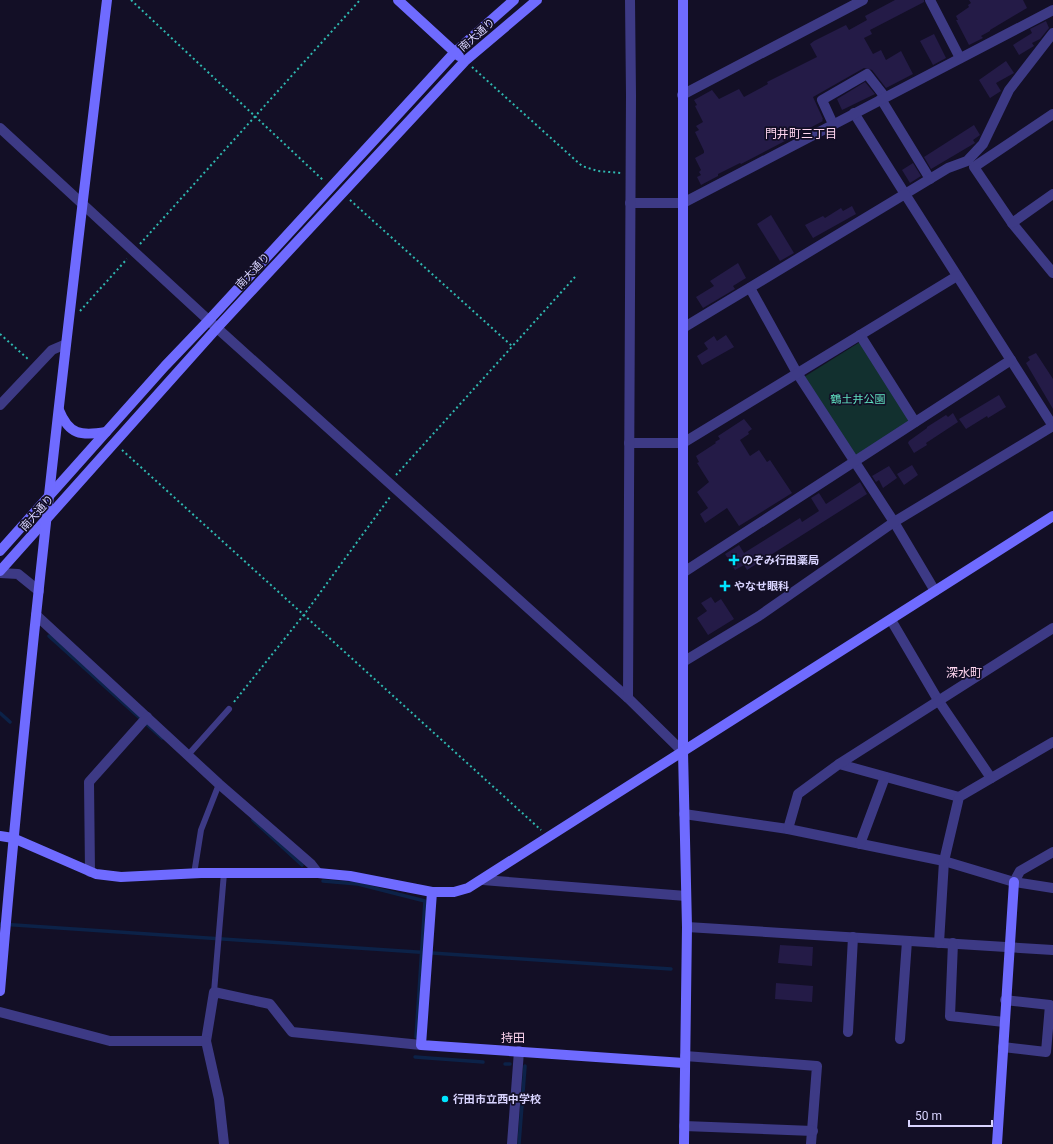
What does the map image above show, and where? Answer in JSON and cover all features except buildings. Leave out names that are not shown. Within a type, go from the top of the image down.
[{"type":"street","points":[[0,991],[12,838],[38,591],[82,203],[108,0]]},
{"type":"street","points":[[398,0],[465,61]]},
{"type":"street","name":"南大通り","points":[[0,551],[165,366],[455,52],[514,0]]},
{"type":"street","name":"南大通り","points":[[0,572],[217,328],[465,61],[537,0]]},
{"type":"street","points":[[628,698],[630,0]]},
{"type":"street","points":[[683,0],[683,752],[687,927],[684,1144]]},
{"type":"street","points":[[682,94],[863,0]]},
{"type":"street","points":[[930,0],[960,58]]},
{"type":"street","points":[[630,203],[683,203],[1053,10]]},
{"type":"street","points":[[971,164],[983,144],[1009,90],[1053,33]]},
{"type":"street","points":[[833,124],[822,100],[867,74],[883,98],[930,179]]},
{"type":"street","points":[[683,662],[759,616],[894,522],[1053,426],[854,114]]},
{"type":"street","points":[[683,328],[948,168],[971,164],[1053,114]]},
{"type":"street","points":[[0,128],[217,328],[394,485],[628,698],[683,752]]},
{"type":"street","points":[[971,164],[1012,223],[1053,273]]},
{"type":"street","points":[[1012,223],[1053,194]]},
{"type":"street","points":[[629,443],[683,443],[957,276]]},
{"type":"street","points":[[750,288],[797,374],[894,522],[935,591]]},
{"type":"street","points":[[860,335],[916,422]]},
{"type":"street","points":[[0,405],[52,350],[66,344]]},
{"type":"street","points":[[684,572],[1011,360]]},
{"type":"street","points":[[59,408],[64,421],[70,429],[81,434],[106,432]]},
{"type":"street","points":[[0,836],[12,838],[90,872],[120,878],[224,873],[318,873],[350,876],[432,892],[454,892],[468,888],[483,880],[1053,516]]},
{"type":"street","points":[[0,572],[18,574],[38,591]]},
{"type":"street","points":[[36,615],[220,784],[311,864],[318,873]]},
{"type":"street","points":[[890,620],[938,700],[991,778]]},
{"type":"street","points":[[788,829],[798,794],[839,764],[1053,628]]},
{"type":"street","points":[[90,872],[89,782],[147,717]]},
{"type":"street","points":[[839,764],[959,797],[1053,742]]},
{"type":"street","points":[[860,844],[885,777]]},
{"type":"street","points":[[939,943],[944,861],[959,797]]},
{"type":"street","points":[[684,814],[788,829],[944,861],[1014,882],[1053,888]]},
{"type":"street","points":[[997,1144],[1005,1000],[1014,882],[1020,871],[1053,852]]},
{"type":"street","points":[[483,880],[686,896]]},
{"type":"street","points":[[421,1045],[432,892]]},
{"type":"street","points":[[687,927],[1053,950]]},
{"type":"street","points":[[848,1032],[853,937]]},
{"type":"street","points":[[900,1039],[907,941]]},
{"type":"street","points":[[953,943],[950,1016],[1004,1022]]},
{"type":"street","points":[[224,1144],[218,1099],[206,1041],[214,992],[270,1004],[292,1032],[421,1045],[817,1066],[811,1144]]},
{"type":"street","points":[[1003,1047],[1046,1052],[1050,1005],[1005,1000]]},
{"type":"street","points":[[0,1012],[110,1041],[206,1041]]},
{"type":"street","points":[[512,1144],[518,1051]]},
{"type":"street","points":[[684,1126],[813,1131]]},
{"type":"lane","points":[[188,755],[229,709]]},
{"type":"lane","points":[[194,874],[201,830],[220,784]]},
{"type":"lane","points":[[214,992],[224,873]]},
{"type":"path","points":[[131,0],[330,186]]},
{"type":"path","points":[[69,313],[80,312],[360,0]]},
{"type":"path","points":[[465,61],[582,166],[598,171],[630,174]]},
{"type":"path","points":[[342,193],[512,346]]},
{"type":"path","points":[[229,709],[305,614],[394,485],[512,346],[575,276]]},
{"type":"path","points":[[0,334],[36,367]]},
{"type":"path","points":[[115,443],[305,614],[549,838]]},
{"type":"green space","name":"鶴土井公園","points":[[860,342],[911,421],[855,456],[804,377]]},
{"type":"waterway","points":[[49,636],[162,738]]},
{"type":"waterway","points":[[0,713],[10,722]]},
{"type":"waterway","points":[[253,820],[302,865]]},
{"type":"waterway","points":[[323,881],[358,884],[425,901],[416,1037]]},
{"type":"waterway","points":[[0,924],[671,969]]},
{"type":"waterway","points":[[415,1057],[483,1062]]},
{"type":"waterway","points":[[505,1064],[510,1064]]},
{"type":"waterway","points":[[519,1144],[525,1066]]},
{"type":"place","name":"のぞみ行田薬局","points":[[734,560]]},
{"type":"place","name":"やなせ眼科","points":[[725,586]]},
{"type":"place","name":"行田市立西中学校","points":[[445,1099]]},
{"type":"district","name":"門井町三丁目","points":[[801,134]]},
{"type":"district","name":"深水町","points":[[964,673]]},
{"type":"district","name":"持田","points":[[513,1038]]}]
